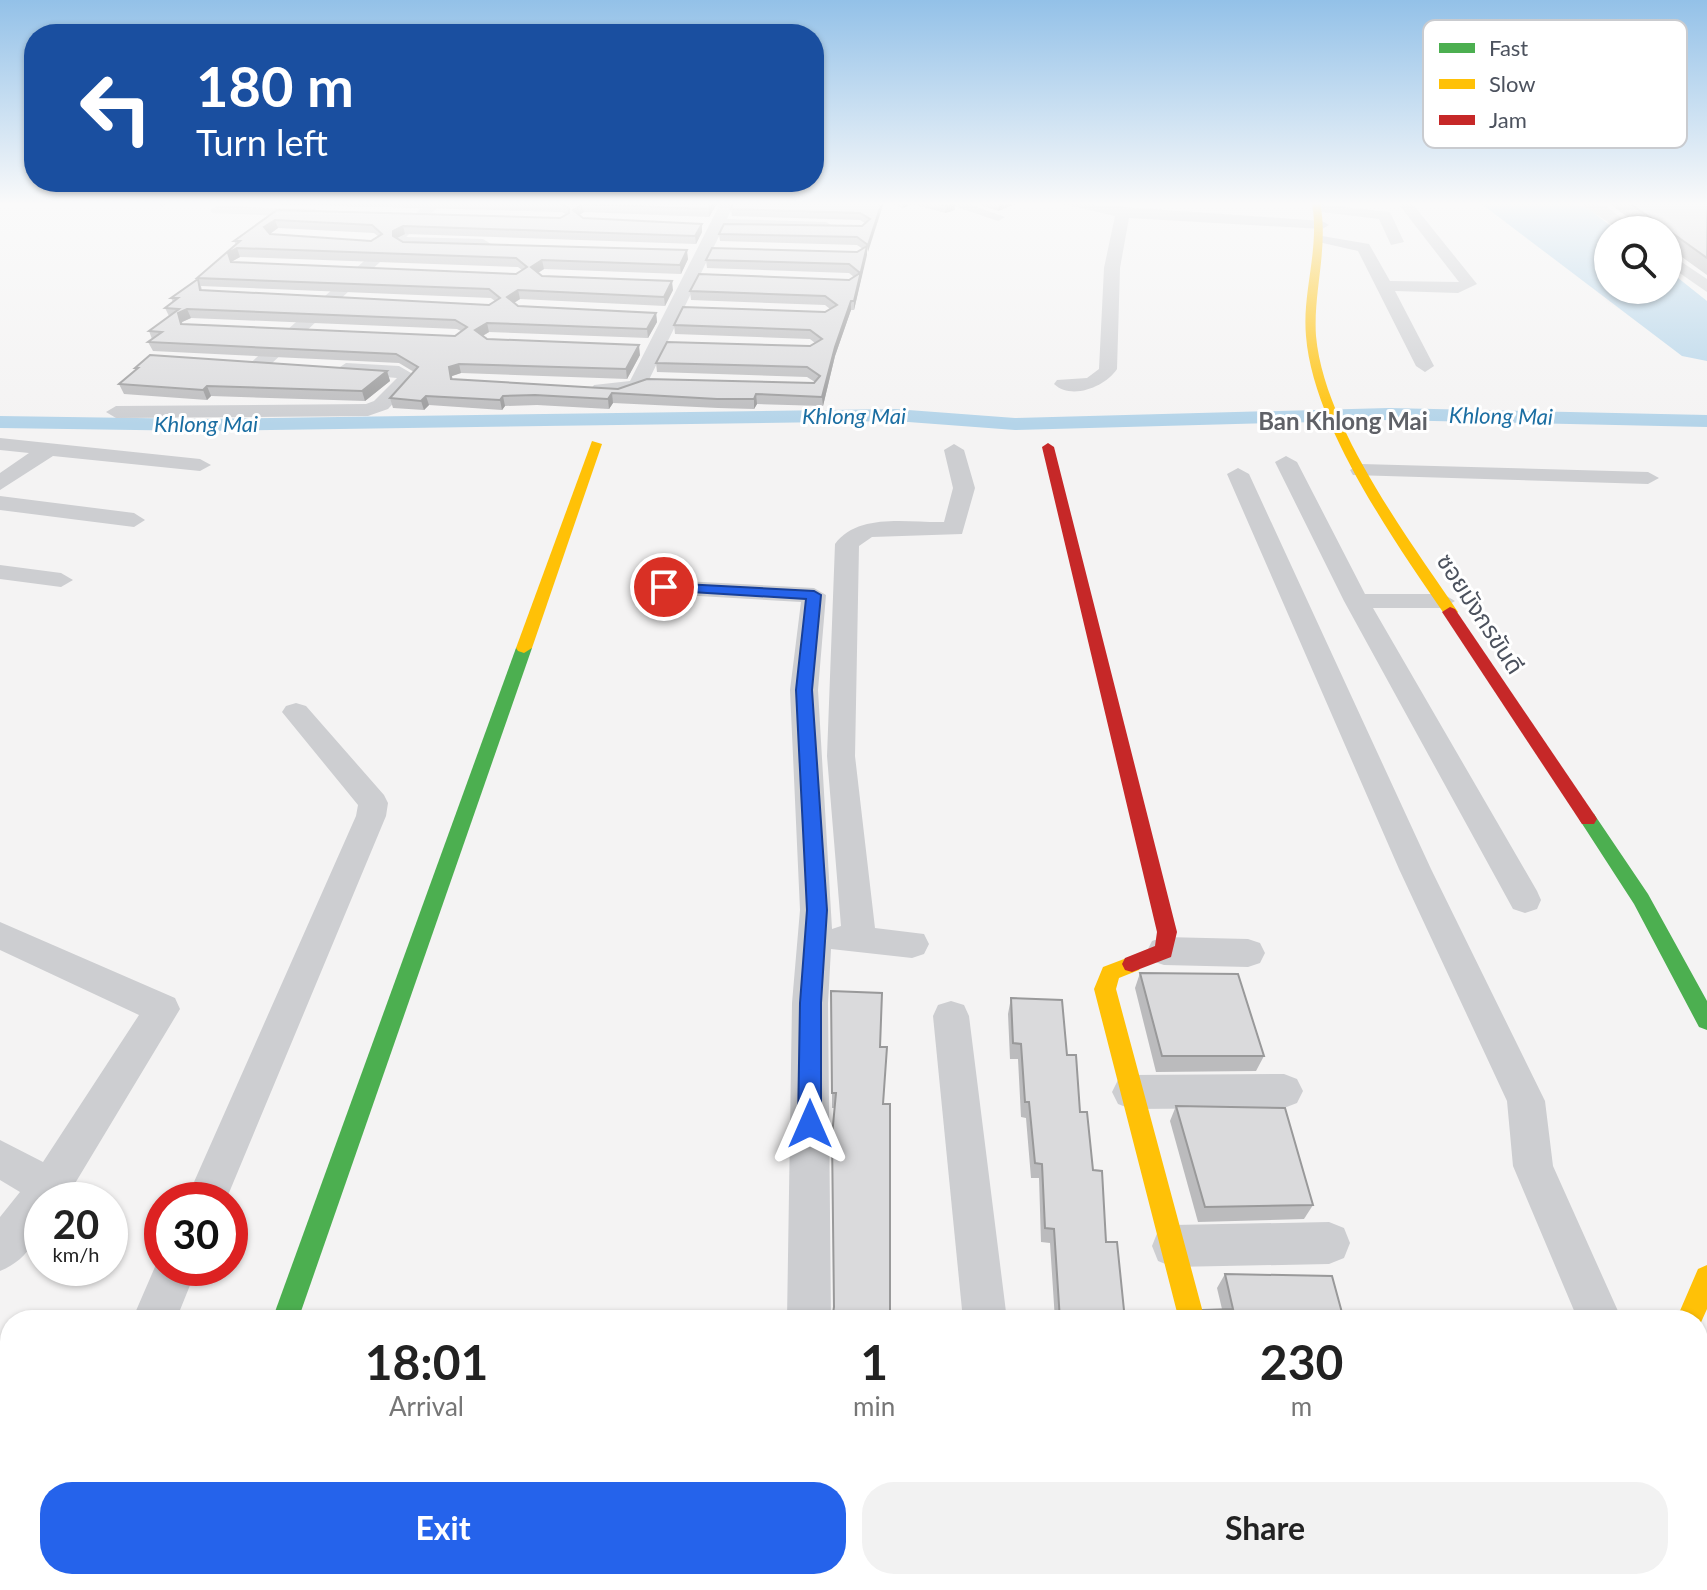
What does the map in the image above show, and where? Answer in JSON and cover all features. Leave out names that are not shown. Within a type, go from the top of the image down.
[{"type":"street","points":[[209,411],[356,276]]},
{"type":"street","points":[[588,389],[631,389],[648,381],[658,344],[691,276]]},
{"type":"street","points":[[1064,384],[1094,383],[1103,379],[1108,369],[1112,276]]},
{"type":"street","name":"ซอยมังกรขันดี","points":[[1316,276],[1311,334],[1334,415],[1361,470],[1443,601],[1641,899],[1707,1021]]},
{"type":"street","points":[[1379,276],[1425,366]]},
{"type":"street","points":[[1384,286],[1458,288],[1469,284],[1463,276]]},
{"type":"street","points":[[302,296],[364,299]]},
{"type":"street","points":[[266,329],[325,332]]},
{"type":"street","points":[[228,363],[291,366]]},
{"type":"street","points":[[116,412],[368,410],[381,405],[409,377],[399,372],[322,368]]},
{"type":"street","points":[[0,444],[200,465]]},
{"type":"street","points":[[289,1310],[596,444]]},
{"type":"street","points":[[1048,447],[1167,932],[1164,951]]},
{"type":"street","points":[[0,483],[48,450]]},
{"type":"street","points":[[859,940],[841,756],[847,544],[858,534],[869,530],[954,529],[964,488],[954,450]]},
{"type":"street","points":[[1286,462],[1356,601],[1525,900]]},
{"type":"street","points":[[1361,470],[1648,478]]},
{"type":"street","points":[[1238,474],[1415,869],[1526,1101],[1533,1166],[1596,1310]]},
{"type":"street","points":[[0,503],[134,520]]},
{"type":"street","points":[[0,572],[61,580]]},
{"type":"street","points":[[664,587],[814,595],[804,690],[817,910],[810,1003],[809,1310]]},
{"type":"street","points":[[1356,601],[1443,601]]},
{"type":"street","points":[[214,1182],[371,816],[373,803],[296,712]]},
{"type":"street","points":[[0,935],[162,1009],[53,1182]]},
{"type":"street","points":[[815,938],[912,944]]},
{"type":"street","points":[[1189,1310],[1105,989],[1110,973],[1164,951],[1248,953]]},
{"type":"street","points":[[951,1016],[984,1310]]},
{"type":"street","points":[[1131,1092],[1284,1091]]},
{"type":"street","points":[[0,1159],[41,1182]]},
{"type":"street","points":[[0,1250],[24,1220]]},
{"type":"street","points":[[1173,1246],[1329,1243]]},
{"type":"street","points":[[1693,1310],[1707,1278]]},
{"type":"street","points":[[158,1310],[168,1286]]},
{"type":"water","points":[[1577,276],[1594,276],[1594,289]]},
{"type":"water","points":[[1682,281],[1707,301],[1707,361],[1682,356],[1613,304],[1682,304]]},
{"type":"building","points":[[547,276],[672,281],[664,297],[518,290],[507,297],[518,306],[656,313],[647,329],[487,323],[475,330],[487,339],[639,345],[626,369],[459,364],[449,367],[451,379],[618,389],[647,379],[814,383],[820,376],[807,367],[656,363],[667,342],[810,346],[822,339],[810,330],[674,325],[683,307],[825,312],[837,305],[825,296],[690,291],[698,276],[849,280],[860,276],[854,301],[851,301],[835,347],[822,397],[756,394],[754,399],[717,399],[612,393],[608,399],[535,395],[503,396],[500,400],[426,396],[421,401],[390,398],[418,367],[396,354],[148,342],[162,332],[149,331],[179,309],[165,308],[178,298],[171,298],[198,279],[200,290],[489,305],[500,298],[489,289],[197,278]],"holes":[[[187,309],[455,320],[467,327],[455,336],[181,324],[178,313]]]},
{"type":"building","points":[[150,355],[387,371],[362,391],[207,386],[203,390],[119,384]]},
{"type":"building","points":[[1140,973],[1238,974],[1264,1056],[1162,1056]]},
{"type":"building","points":[[831,991],[882,993],[880,1047],[887,1047],[883,1104],[890,1104],[890,1310],[834,1310],[832,1136],[836,1093],[832,1093]]},
{"type":"building","points":[[1011,998],[1062,1000],[1067,1055],[1076,1055],[1080,1112],[1087,1112],[1093,1170],[1102,1171],[1106,1242],[1117,1242],[1124,1310],[1059,1310],[1054,1229],[1045,1228],[1042,1164],[1035,1163],[1029,1102],[1025,1102],[1021,1044],[1013,1043]]},
{"type":"building","points":[[1176,1106],[1285,1108],[1313,1205],[1205,1207]]},
{"type":"building","points":[[1225,1274],[1332,1276],[1341,1310],[1203,1310],[1233,1309]]},
{"type":"waterway","name":"Khlong Mai","points":[[0,422],[203,425],[895,415],[1015,424],[1388,414],[1707,421]]},
{"type":"traffic: fast","points":[[289,1310],[524,648]]},
{"type":"traffic: fast","points":[[1588,819],[1641,899],[1707,1021]]},
{"type":"traffic: slow","points":[[1316,276],[1311,335],[1316,366],[1327,400],[1365,477],[1450,612]]},
{"type":"traffic: slow","points":[[524,648],[596,444]]},
{"type":"traffic: slow","points":[[1132,964],[1110,973],[1105,989],[1189,1310]]},
{"type":"traffic: slow","points":[[1693,1310],[1707,1278]]},
{"type":"traffic: jam","points":[[1048,447],[1167,932],[1164,951],[1132,964]]},
{"type":"traffic: jam","points":[[1450,612],[1588,819]]},
{"type":"district","name":"Ban Khlong Mai","points":[[1343,422]]},
{"type":"route","points":[[664,587],[814,595],[804,690],[817,910],[810,1003],[810,1124]]}]
